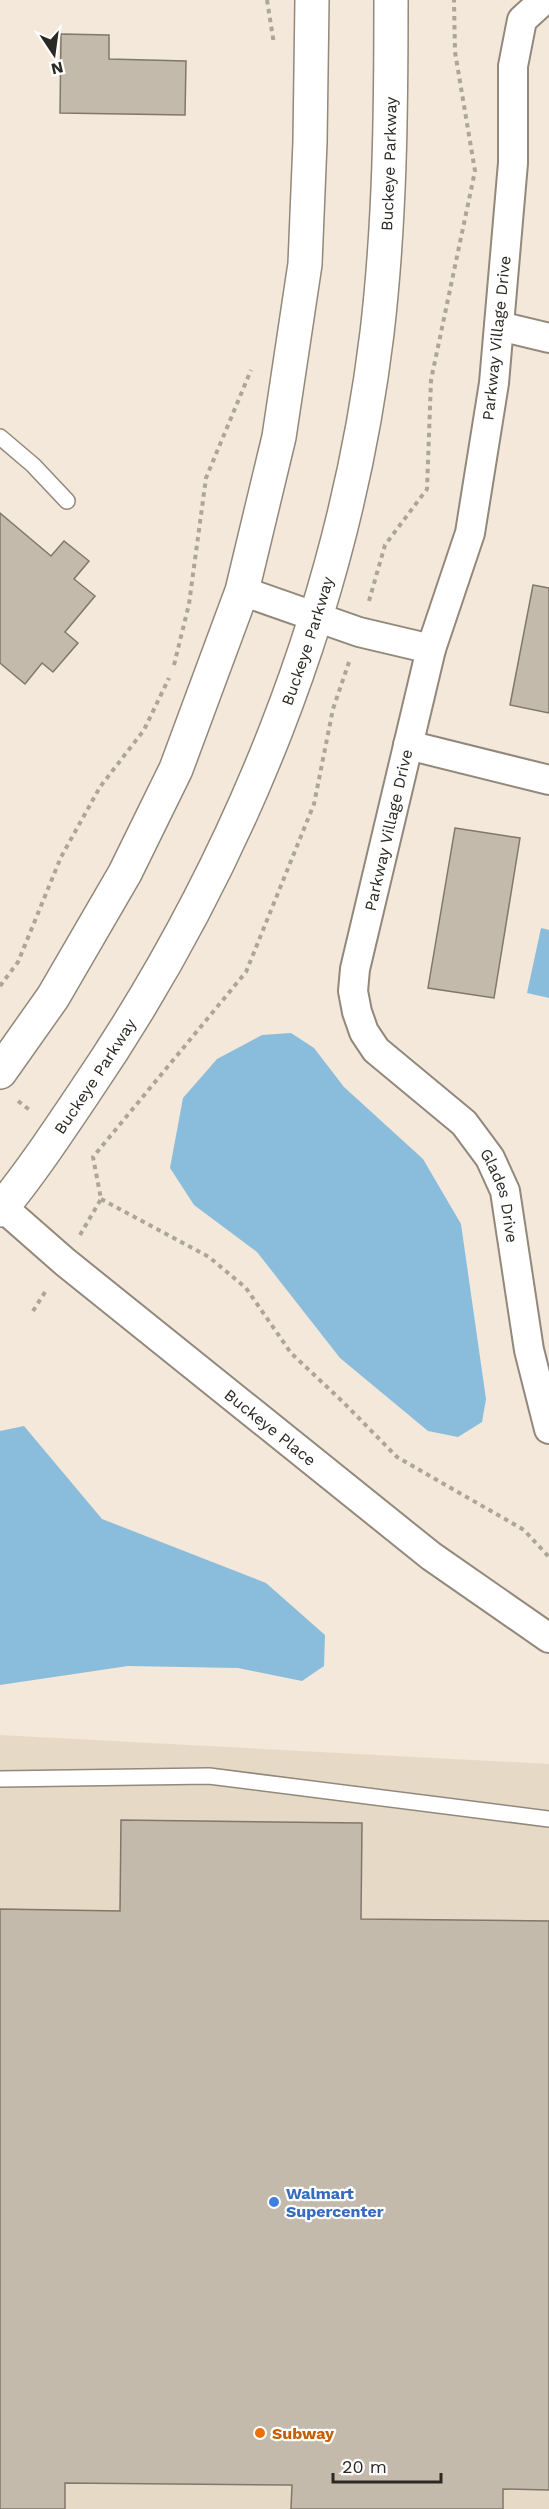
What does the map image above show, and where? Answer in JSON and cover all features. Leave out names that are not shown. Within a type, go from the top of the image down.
[{"type":"street","points":[[0,1072],[53,997],[125,873],[176,769],[242,591],[279,437],[305,264],[312,0]]},
{"type":"street","name":"Buckeye Parkway","points":[[1,1208],[120,1040],[192,917],[240,816],[282,719],[316,616],[360,443],[377,333],[388,219],[391,0]]},
{"type":"street","name":"Parkway Village Drive","points":[[357,1012],[353,991],[355,969],[431,649],[470,533],[494,383],[513,163],[513,66],[522,21],[544,0]]},
{"type":"street","points":[[499,326],[549,338]]},
{"type":"street","points":[[242,591],[359,632],[431,649]]},
{"type":"street","points":[[408,745],[549,780]]},
{"type":"street","name":"Glades Drive","points":[[357,1012],[364,1032],[376,1050],[464,1123],[490,1158],[505,1191],[529,1350],[549,1429]]},
{"type":"street","name":"Buckeye Place","points":[[1,1208],[431,1556],[549,1638]]},
{"type":"lane","points":[[0,437],[33,465],[67,501]]},
{"type":"lane","points":[[0,1779],[209,1776],[549,1819]]},
{"type":"path","points":[[267,0],[274,46]]},
{"type":"path","points":[[0,986],[18,962],[61,857],[100,787],[144,730],[173,671],[189,604],[206,478],[252,369]]},
{"type":"path","points":[[101,1199],[209,1257],[246,1288],[291,1353],[344,1402],[397,1457],[524,1530],[549,1557]]},
{"type":"shaded area","name":"Walmart Supercenter","points":[[0,1735],[549,1764],[549,2509],[0,2509]]},
{"type":"water","points":[[541,928],[549,930],[549,998],[527,993]]},
{"type":"water","points":[[291,1033],[314,1048],[344,1087],[423,1159],[461,1224],[486,1399],[482,1422],[458,1437],[428,1431],[340,1358],[257,1252],[194,1205],[170,1168],[183,1098],[217,1059],[262,1035]]},
{"type":"water","points":[[24,1426],[102,1519],[266,1583],[325,1635],[324,1666],[302,1681],[238,1668],[128,1666],[0,1685],[0,1431]]},
{"type":"building","points":[[61,34],[109,35],[109,59],[186,61],[185,115],[60,113]]},
{"type":"building","points":[[0,513],[51,556],[64,541],[89,561],[74,579],[95,596],[65,632],[78,643],[53,672],[42,663],[25,684],[0,663]]},
{"type":"building","points":[[533,585],[549,588],[549,713],[510,705]]},
{"type":"building","points":[[455,828],[520,838],[494,998],[428,988]]},
{"type":"building","name":"Walmart Supercenter","points":[[121,1820],[362,1823],[361,1919],[549,1921],[549,2490],[503,2489],[503,2509],[291,2509],[292,2485],[65,2483],[65,2509],[0,2509],[0,1909],[120,1911]]},
{"type":"place","name":"Walmart Supercenter","points":[[274,2202]]},
{"type":"place","name":"Subway","points":[[260,2433]]}]
